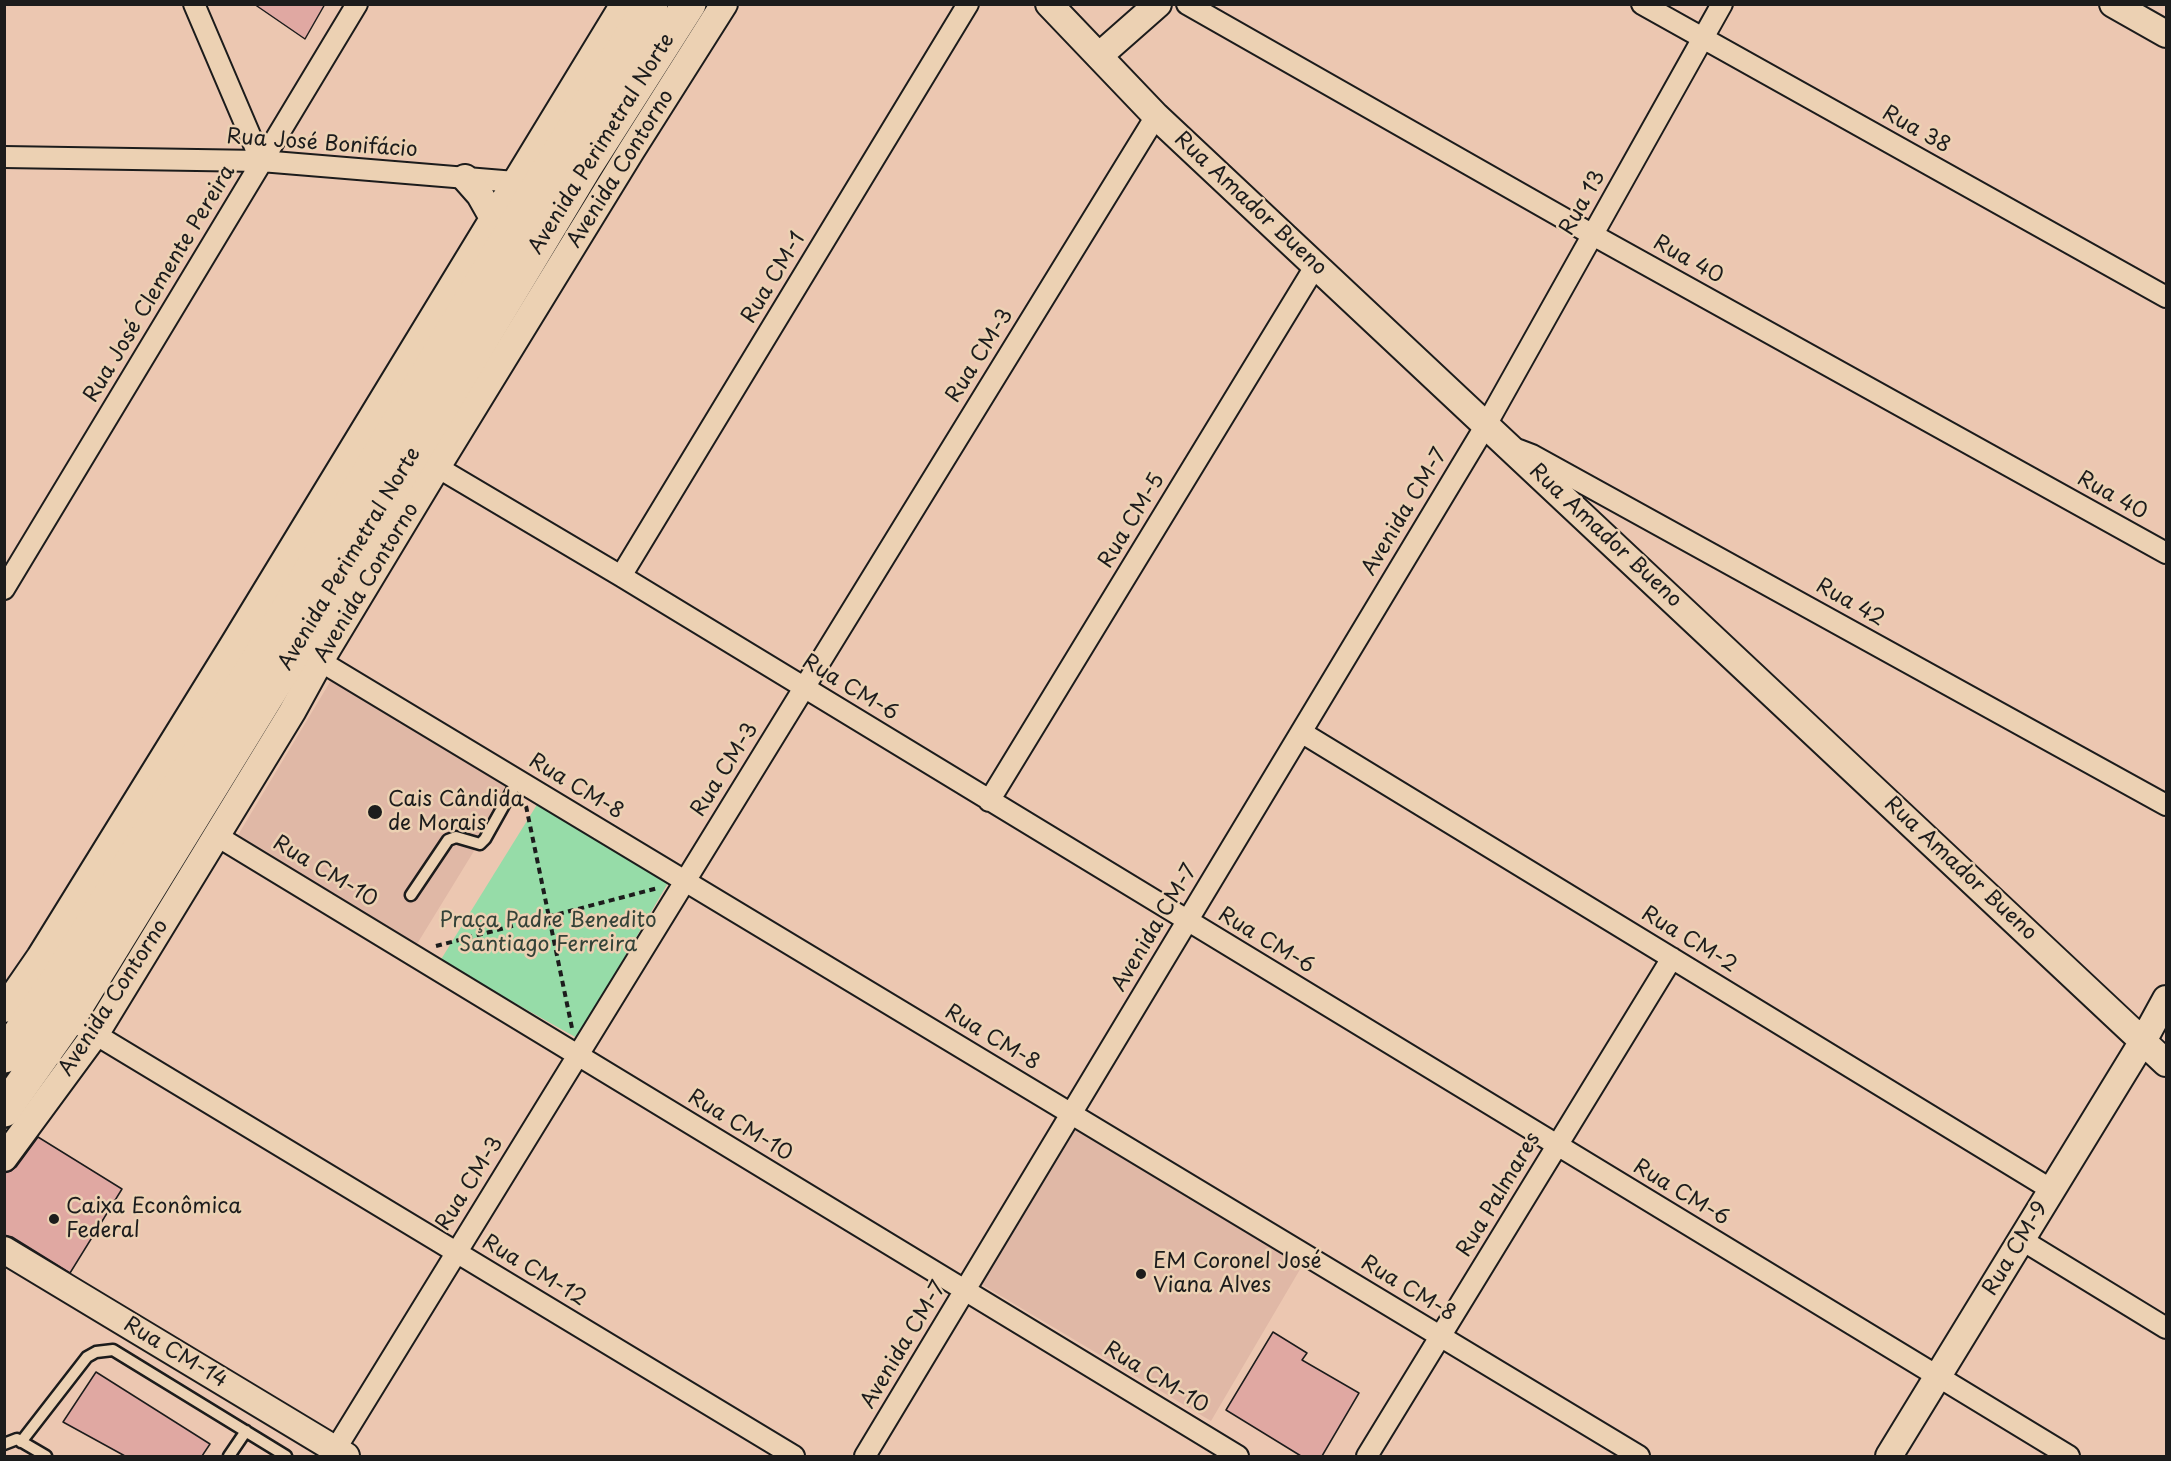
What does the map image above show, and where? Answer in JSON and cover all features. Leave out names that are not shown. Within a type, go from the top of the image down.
[{"type":"highway","name":"Avenida Perimetral Norte","points":[[4,1110],[46,1004],[260,656],[528,181],[651,4]]},
{"type":"highway","name":"Avenida Perimetral Norte","points":[[4,1056],[46,1004],[283,670],[584,168],[689,4]]},
{"type":"street","points":[[194,4],[261,161]]},
{"type":"street","name":"Rua José Clemente Pereira","points":[[4,589],[357,4]]},
{"type":"street","name":"Avenida Contorno","points":[[4,1158],[46,1004],[235,642],[493,218],[528,181],[624,4]]},
{"type":"street","name":"Avenida Contorno","points":[[4,1009],[46,1004],[217,836],[437,466],[724,4]]},
{"type":"street","name":"Rua CM-1","points":[[621,576],[968,4]]},
{"type":"street","name":"Rua Amador Bueno","points":[[1049,4],[1156,116],[2166,1063]]},
{"type":"street","points":[[1099,56],[1158,4]]},
{"type":"street","name":"Rua 40","points":[[1187,4],[1593,235],[2166,553]]},
{"type":"street","name":"Rua 38","points":[[1642,4],[2166,297]]},
{"type":"street","name":"Rua 13","points":[[1486,425],[1722,4]]},
{"type":"street","points":[[2113,4],[2166,34]]},
{"type":"street","name":"Rua CM-3","points":[[340,1453],[457,1252],[1156,116]]},
{"type":"street","name":"Rua José Bonifácio","points":[[4,157],[261,161],[528,181],[584,168],[631,151]]},
{"type":"street","points":[[465,178],[480,195],[493,218]]},
{"type":"street","name":"Rua CM-5","points":[[989,801],[1316,266]]},
{"type":"street","name":"Avenida CM-7","points":[[865,1456],[1486,425]]},
{"type":"street","name":"Rua 42","points":[[1508,446],[1543,461],[2166,805]]},
{"type":"street","name":"Rua CM-6","points":[[437,466],[2068,1456]]},
{"type":"street","name":"Rua CM-8","points":[[320,661],[1639,1456]]},
{"type":"street","name":"Rua CM-2","points":[[1301,732],[2052,1190]]},
{"type":"street","name":"Rua CM-10","points":[[217,836],[1238,1456]]},
{"type":"street","name":"Rua Palmares","points":[[1367,1456],[1672,958]]},
{"type":"street","name":"Rua CM-9","points":[[1889,1456],[2143,1041],[2166,999]]},
{"type":"street","name":"Rua CM-12","points":[[46,1004],[794,1456]]},
{"type":"street","points":[[2022,1240],[2166,1328]]},
{"type":"street","name":"Rua CM-14","points":[[4,1250],[340,1453]]},
{"type":"lane","points":[[411,895],[448,840],[456,837],[480,844],[485,839],[519,781]]},
{"type":"lane","points":[[21,1442],[87,1357],[96,1352],[113,1350],[286,1456]]},
{"type":"lane","points":[[229,1456],[246,1431]]},
{"type":"lane","points":[[4,1444],[17,1439],[46,1456]]},
{"type":"path","points":[[519,781],[578,1055]]},
{"type":"path","points":[[413,953],[685,881]]},
{"type":"shaded area","name":"Cais Cândida de Morais","points":[[333,677],[512,789],[417,944],[238,835]]},
{"type":"shaded area","name":"EM Coronel José Viana Alves","points":[[1073,1127],[1302,1266],[1211,1421],[979,1283]]},
{"type":"green space","name":"Praça Padre Benedito Santiago Ferreira","points":[[538,803],[668,883],[577,1038],[440,961]]},
{"type":"building","points":[[254,4],[325,4],[305,39]]},
{"type":"building","name":"Caixa Econômica Federal","points":[[38,1137],[122,1189],[70,1273],[12,1237],[4,1235],[4,1173],[16,1167]]},
{"type":"building","points":[[1273,1332],[1307,1353],[1302,1360],[1359,1393],[1322,1456],[1301,1456],[1226,1410]]},
{"type":"building","points":[[96,1372],[210,1444],[202,1456],[125,1456],[63,1422]]},
{"type":"place","name":"Cais Cândida de Morais","points":[[375,812]]},
{"type":"place","name":"Caixa Econômica Federal","points":[[54,1219]]},
{"type":"place","name":"EM Coronel José Viana Alves","points":[[1141,1274]]}]
